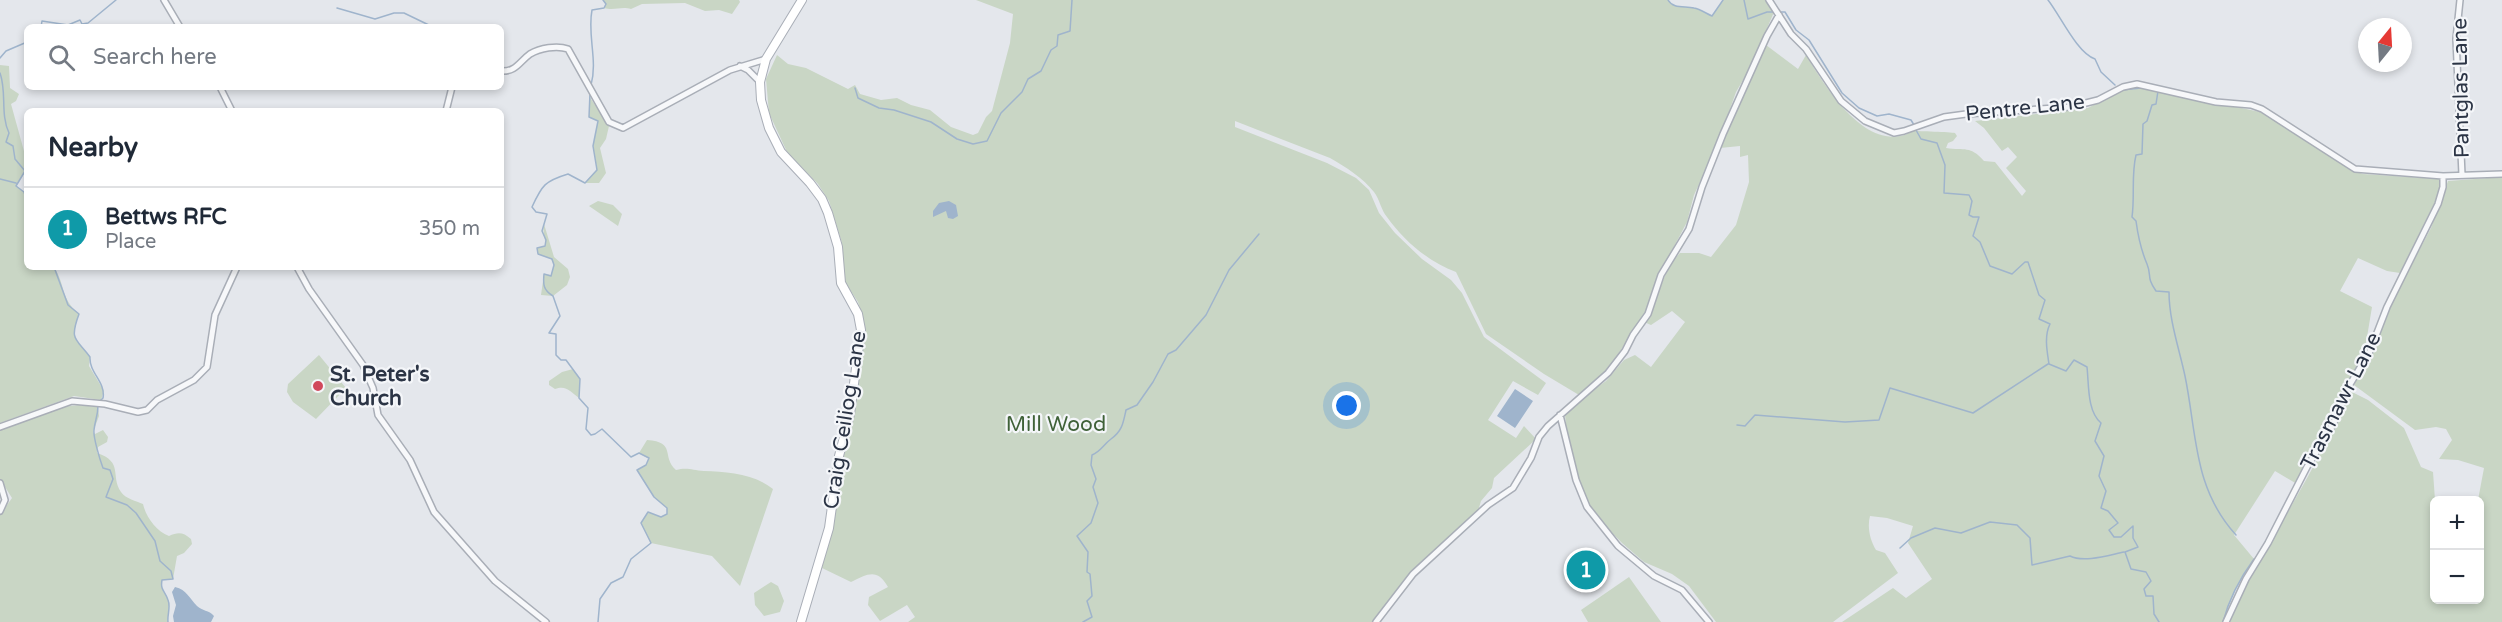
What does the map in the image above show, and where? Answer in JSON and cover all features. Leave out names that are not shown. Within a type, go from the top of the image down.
[{"type":"street","points":[[164,0],[178,24]]},
{"type":"street","name":"Craig Ceiliog Lane","points":[[801,622],[829,528],[839,456],[850,414],[860,341],[860,322],[841,283],[838,247],[828,213],[822,199],[789,163],[776,141],[764,111],[760,82],[766,59],[802,0]]},
{"type":"street","name":"Pantglas Lane","points":[[2460,0],[2456,39],[2462,175]]},
{"type":"street","name":"Pentre Lane","points":[[1771,2],[1791,34],[1806,49],[1841,101],[1865,121],[1894,132],[1966,114],[2070,107],[2098,100],[2129,85],[2146,84],[2216,102],[2251,105],[2262,109],[2355,169],[2443,176],[2502,174]]},
{"type":"street","points":[[1376,622],[1413,574],[1488,505],[1517,484],[1539,437],[1560,415],[1608,373],[1625,351],[1633,334],[1648,314],[1661,275],[1689,229],[1702,187],[1723,134],[1767,36],[1779,15]]},
{"type":"street","points":[[504,71],[514,69],[531,54],[549,48],[566,48],[573,54],[609,122],[623,128],[741,66],[766,59]]},
{"type":"street","points":[[741,66],[760,82]]},
{"type":"street","points":[[222,90],[230,108]]},
{"type":"street","points":[[447,108],[451,90]]},
{"type":"street","name":"Trasmawr Lane","points":[[2226,622],[2246,579],[2288,507],[2307,467],[2333,424],[2349,386],[2370,351],[2387,307],[2438,204],[2443,187],[2443,176]]},
{"type":"street","points":[[0,427],[61,403],[80,400],[129,411],[147,410],[157,400],[202,375],[210,358],[210,342],[218,308],[236,270]]},
{"type":"street","points":[[299,270],[309,289],[363,365],[373,388],[378,415],[410,460],[434,512],[495,581],[546,622]]},
{"type":"street","points":[[1560,415],[1576,480],[1587,507],[1618,546],[1654,576],[1682,590],[1709,622]]},
{"type":"street","points":[[0,483],[5,500],[0,511]]},
{"type":"green space","points":[[603,0],[739,0],[740,2],[732,14],[719,10],[705,11],[685,3],[642,4],[631,9],[608,9],[604,8],[606,4]]},
{"type":"green space","name":"Mill Wood","points":[[976,0],[1668,0],[1676,6],[1696,9],[1712,16],[1723,0],[1765,0],[1774,12],[1750,68],[1736,92],[1718,143],[1694,195],[1687,222],[1659,275],[1647,310],[1615,359],[1595,383],[1579,395],[1486,334],[1456,272],[1436,263],[1409,242],[1385,214],[1374,192],[1359,177],[1330,158],[1235,121],[1235,127],[1327,163],[1356,178],[1369,190],[1379,213],[1395,233],[1422,259],[1451,280],[1462,293],[1484,337],[1546,383],[1538,395],[1513,381],[1488,420],[1516,438],[1524,426],[1536,439],[1494,478],[1492,488],[1481,501],[1478,511],[1415,568],[1373,622],[908,622],[915,617],[907,605],[880,621],[868,605],[869,597],[888,587],[880,577],[872,574],[851,582],[822,568],[834,518],[861,312],[858,302],[845,282],[842,243],[829,201],[818,184],[787,152],[769,113],[766,79],[777,55],[788,64],[806,68],[848,89],[855,85],[860,94],[881,100],[897,98],[930,110],[951,127],[973,135],[978,133],[986,117],[992,111],[1010,43],[1013,14]]},
{"type":"green space","points":[[1766,45],[1798,69],[1806,55],[1822,81],[1844,109],[1871,131],[1885,136],[1902,136],[1914,131],[1955,133],[1957,136],[1948,143],[1946,148],[1971,151],[1984,161],[1995,162],[2022,196],[2026,191],[2006,168],[2017,157],[2008,147],[2002,151],[1984,128],[1975,121],[2088,108],[2122,90],[2149,88],[2260,112],[2277,119],[2352,170],[2363,174],[2440,179],[2441,187],[2437,198],[2400,273],[2387,271],[2358,258],[2340,291],[2372,307],[2364,355],[2348,381],[2330,425],[2297,484],[2275,471],[2234,535],[2254,559],[2228,605],[2223,622],[1842,622],[1893,588],[1906,598],[1932,579],[1908,543],[1913,526],[1887,518],[1870,516],[1869,529],[1874,546],[1876,550],[1885,553],[1898,573],[1833,622],[1716,622],[1689,586],[1672,574],[1644,562],[1587,507],[1569,450],[1565,415],[1582,398],[1606,381],[1624,360],[1635,355],[1651,367],[1685,322],[1672,311],[1651,325],[1644,322],[1668,269],[1680,253],[1699,253],[1711,257],[1736,225],[1749,182],[1748,155],[1740,157],[1740,146],[1720,148]]},
{"type":"green space","points":[[0,65],[9,66],[10,88],[19,94],[16,101],[11,104],[24,151],[24,174],[16,186],[24,192],[24,270],[56,270],[69,303],[79,314],[75,329],[76,338],[90,357],[89,366],[104,391],[101,400],[74,396],[0,423]]},
{"type":"green space","points":[[589,96],[609,126],[606,139],[600,148],[606,173],[599,183],[585,183],[597,169],[593,146],[598,121],[589,117]]},
{"type":"green space","points":[[2502,177],[2502,622],[2230,622],[2234,608],[2309,475],[2350,393],[2368,400],[2404,428],[2421,467],[2433,472],[2435,496],[2430,496],[2430,604],[2484,604],[2484,496],[2479,496],[2484,468],[2458,460],[2439,459],[2452,440],[2446,429],[2436,427],[2415,430],[2354,385],[2395,296],[2431,228],[2448,181]]},
{"type":"green space","points":[[598,201],[613,205],[622,214],[618,226],[589,206]]},
{"type":"green space","points":[[544,224],[554,257],[568,269],[570,277],[567,285],[553,296],[541,295],[544,274],[551,275],[554,265],[551,259],[538,254],[537,248],[545,246]]},
{"type":"green space","points":[[319,355],[346,388],[316,419],[293,402],[287,392],[288,384]]},
{"type":"green space","points":[[573,369],[580,379],[579,398],[571,391],[555,389],[549,385],[549,381],[562,372]]},
{"type":"green space","points":[[79,405],[98,407],[99,416],[93,432],[95,434],[103,430],[108,437],[107,442],[98,447],[97,453],[114,465],[121,492],[128,498],[143,504],[152,523],[164,534],[169,536],[180,533],[191,539],[192,544],[184,553],[177,556],[173,579],[162,580],[161,583],[169,602],[168,622],[0,622],[0,515],[12,498],[0,479],[0,430],[61,407]]},
{"type":"green space","points":[[647,440],[656,441],[665,447],[669,460],[676,470],[740,474],[773,489],[740,586],[712,556],[651,543],[641,523],[648,512],[661,517],[667,514],[667,508],[654,497],[637,470],[646,465],[649,459],[639,453]]},
{"type":"green space","points":[[1629,577],[1661,622],[1588,622],[1581,610]]},
{"type":"green space","points":[[771,582],[778,586],[784,601],[780,612],[764,616],[755,605],[754,593]]},
{"type":"water","points":[[949,201],[956,205],[958,216],[953,219],[948,218],[946,211],[933,217],[933,211],[939,203]]},
{"type":"water","points":[[1515,389],[1533,401],[1515,428],[1497,416]]},
{"type":"water","points":[[175,587],[185,592],[199,608],[212,614],[214,616],[211,622],[174,622],[176,605],[172,592]]},
{"type":"waterway","points":[[82,24],[88,23],[116,0]]},
{"type":"waterway","points":[[591,85],[593,76],[592,10],[604,8],[606,4],[603,0]]},
{"type":"waterway","points":[[855,88],[858,98],[879,108],[894,110],[931,122],[957,139],[973,144],[987,141],[1001,113],[1022,92],[1028,79],[1041,71],[1051,50],[1057,46],[1058,35],[1070,31],[1072,0]]},
{"type":"waterway","points":[[1668,0],[1676,6],[1696,9],[1712,16],[1723,0]]},
{"type":"waterway","points":[[1744,0],[1748,19],[1773,12]]},
{"type":"waterway","points":[[2048,0],[2075,42],[2095,59],[2101,72],[2115,85]]},
{"type":"waterway","points":[[337,8],[375,19],[394,13],[404,13],[427,24]]},
{"type":"waterway","points":[[1778,12],[1785,12],[1796,30],[1809,40],[1842,93],[1859,108],[1877,116],[1889,114],[1911,120],[1914,125]]},
{"type":"waterway","points":[[70,24],[80,20],[82,24]]},
{"type":"waterway","points":[[42,24],[42,21],[62,24]]},
{"type":"waterway","points":[[0,58],[6,51],[24,43]]},
{"type":"waterway","points":[[0,73],[6,126],[9,133],[6,142],[13,146],[15,159],[24,170]]},
{"type":"waterway","points":[[2122,90],[2141,88]]},
{"type":"waterway","points":[[2158,91],[2156,104],[2152,105],[2147,121],[2143,124],[2142,154],[2136,155],[2132,217],[2136,221],[2151,283],[2156,291],[2169,292],[2172,324],[2185,376],[2204,479],[2222,517],[2236,535]]},
{"type":"waterway","points":[[590,93],[589,117],[598,121],[593,146],[597,170],[585,183],[568,174],[554,179],[545,185],[532,207],[536,212],[547,214],[542,231],[546,240],[545,246],[537,248],[538,254],[552,259],[554,265],[551,276],[544,274],[544,284],[545,289],[553,296],[560,316],[549,333],[556,334],[556,355],[561,360],[566,360],[580,379],[579,398],[588,408],[586,429],[591,435],[602,429],[631,457],[639,453],[649,458],[646,465],[637,470],[654,497],[667,508],[667,514],[661,517],[648,512],[641,523],[651,543],[631,559],[623,577],[611,583],[600,599],[598,622]]},
{"type":"waterway","points":[[1916,130],[1921,139],[1937,143],[1945,165],[1944,193],[1969,195],[1972,201],[1969,215],[1979,217],[1973,236],[1980,242],[1990,266],[2012,274],[2028,262],[2039,295],[2045,300],[2039,319],[2050,324],[2047,339],[2049,364],[2066,371],[2074,360],[2087,367],[2091,405],[2096,418],[2101,423],[2095,441],[2104,456],[2099,476],[2106,491],[2101,508],[2108,511],[2118,523],[2109,530],[2114,537],[2121,537],[2133,526],[2133,538],[2138,547],[2125,552],[2131,569],[2146,572],[2151,581],[2144,589],[2146,596],[2153,596],[2154,614],[2159,622]]},
{"type":"waterway","points":[[24,173],[16,186],[24,192]]},
{"type":"waterway","points":[[0,179],[16,183]]},
{"type":"waterway","points":[[1083,622],[1092,617],[1087,601],[1092,596],[1090,574],[1087,572],[1088,552],[1077,536],[1091,523],[1098,503],[1093,487],[1096,479],[1091,465],[1092,455],[1118,433],[1126,410],[1137,405],[1168,354],[1176,350],[1206,315],[1229,270],[1259,234]]},
{"type":"waterway","points":[[55,270],[68,305],[79,314],[74,334],[90,357],[90,363],[102,387],[103,398],[100,401]]},
{"type":"waterway","points":[[1737,425],[1745,426],[1755,415],[1845,422],[1879,420],[1890,388],[1973,413],[2048,364]]},
{"type":"waterway","points":[[98,405],[94,430],[96,443],[103,468],[110,470],[113,479],[106,497],[127,505],[136,513],[155,541],[160,561],[171,571],[173,579],[162,580],[162,588],[169,603],[168,622]]},
{"type":"waterway","points":[[1900,548],[1911,538],[1935,528],[1961,533],[1990,522],[2017,525],[2030,538],[2032,565],[2070,556],[2089,559],[2124,552]]},
{"type":"waterway","points":[[2223,622],[2228,605],[2254,559]]},
{"type":"place","name":"St. Peter's Church","points":[[318,386]]},
{"type":"place","name":"Bettws RFC","points":[[1586,570]]}]
